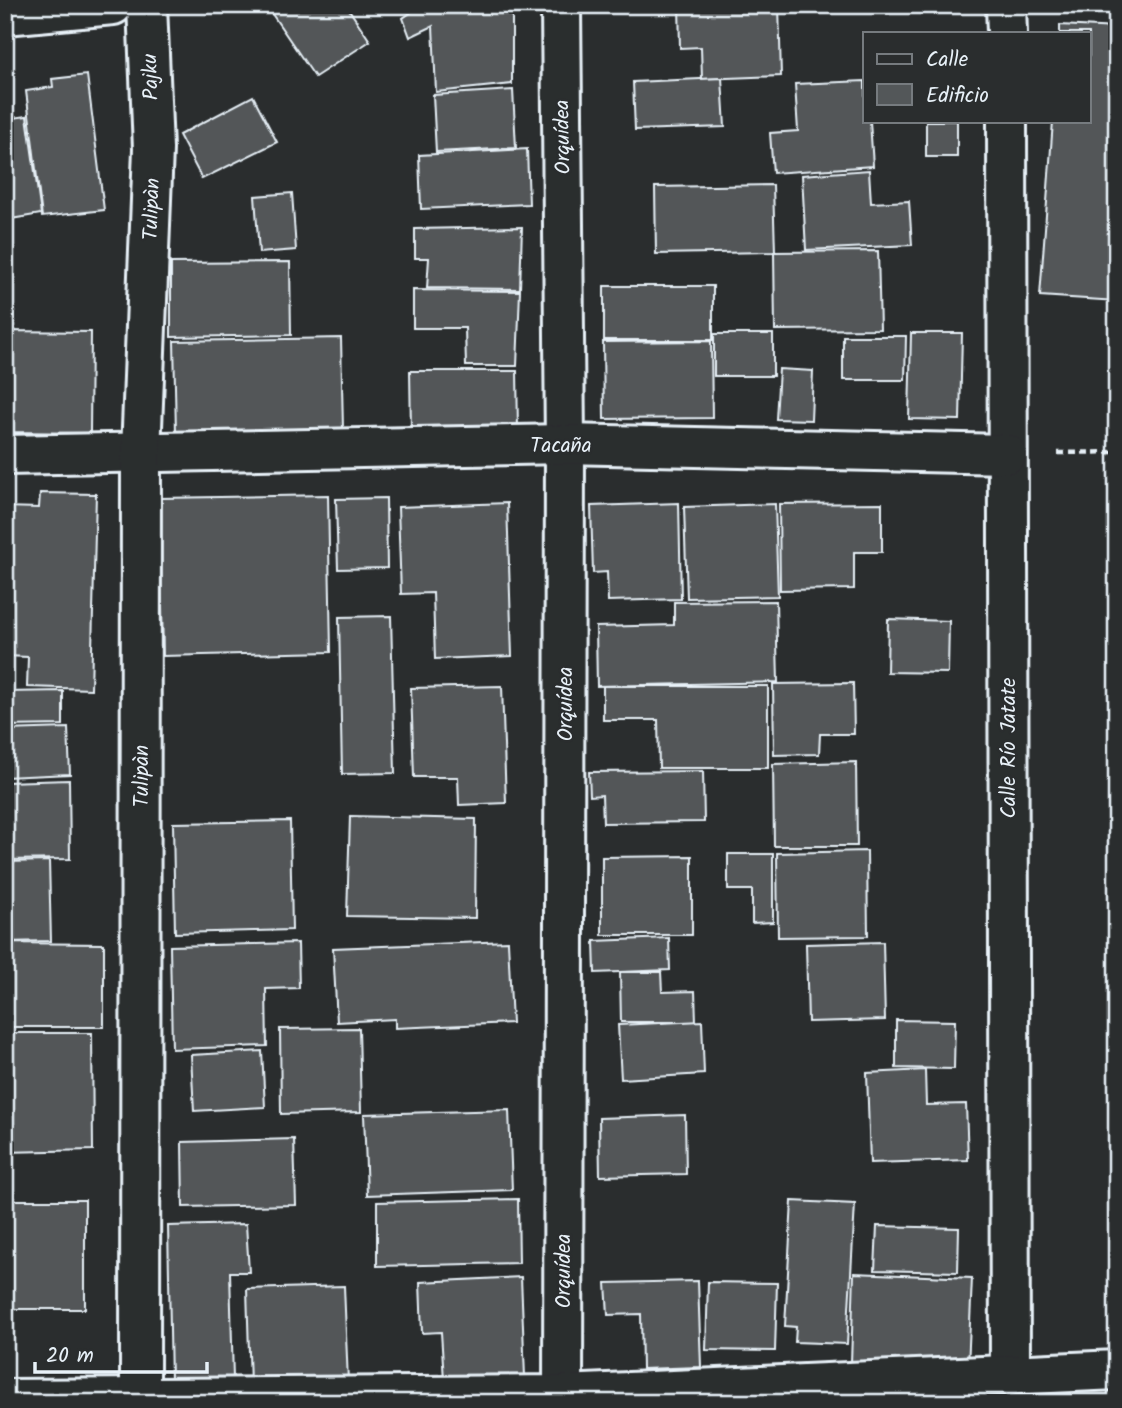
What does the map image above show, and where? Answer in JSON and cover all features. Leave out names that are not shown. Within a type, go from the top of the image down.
[{"type":"street","points":[[5,15],[113,5]]},
{"type":"street","name":"Pajku","points":[[147,5],[153,149]]},
{"type":"street","name":"Orquídea","points":[[561,5],[565,444],[563,1399]]},
{"type":"street","points":[[1006,5],[1007,32]]},
{"type":"street","name":"Calle Río Jatate","points":[[1007,122],[1010,1376]]},
{"type":"street","name":"Tulipàn","points":[[140,1400],[141,453],[153,149]]},
{"type":"street","name":"Tacaña","points":[[5,455],[565,444],[1007,454]]},
{"type":"street","points":[[5,1399],[563,1399],[1117,1370]]},
{"type":"path","points":[[1007,454],[1117,452]]},
{"type":"building","points":[[285,5],[346,5],[370,41],[315,77],[272,14]]},
{"type":"building","points":[[422,5],[512,5],[512,84],[436,92],[433,26],[410,37],[403,18]]},
{"type":"building","points":[[679,5],[779,5],[781,76],[702,79],[701,47],[680,48]]},
{"type":"building","points":[[1060,25],[1117,28],[1117,301],[1040,296],[1053,122],[1090,122],[1090,32],[1060,32]]},
{"type":"building","points":[[87,75],[104,210],[42,217],[26,91],[53,87],[52,79]]},
{"type":"building","points":[[722,78],[725,127],[635,130],[633,82]]},
{"type":"building","points":[[863,81],[863,122],[870,122],[873,166],[773,173],[770,133],[798,131],[795,84]]},
{"type":"building","points":[[513,90],[516,148],[436,152],[433,95]]},
{"type":"building","points":[[253,96],[277,142],[202,179],[179,135]]},
{"type":"building","points":[[27,116],[41,214],[5,220],[5,119]]},
{"type":"building","points":[[926,122],[957,122],[957,157],[926,157]]},
{"type":"building","points":[[527,149],[529,204],[421,209],[419,155]]},
{"type":"building","points":[[869,170],[871,203],[909,201],[912,245],[806,250],[802,175]]},
{"type":"building","points":[[773,185],[775,252],[656,254],[655,187]]},
{"type":"building","points":[[292,193],[296,250],[259,253],[255,196]]},
{"type":"building","points":[[522,227],[520,289],[427,288],[429,258],[415,258],[415,229]]},
{"type":"building","points":[[878,251],[880,329],[775,330],[774,252]]},
{"type":"building","points":[[290,262],[291,335],[171,337],[171,263]]},
{"type":"building","points":[[604,286],[713,286],[713,340],[604,340]]},
{"type":"building","points":[[413,290],[520,291],[517,366],[466,366],[465,328],[413,328]]},
{"type":"building","points":[[5,331],[91,332],[90,433],[5,432]]},
{"type":"building","points":[[911,333],[962,333],[960,420],[909,419]]},
{"type":"building","points":[[714,334],[773,334],[773,376],[714,376]]},
{"type":"building","points":[[843,336],[906,336],[905,380],[843,380]]},
{"type":"building","points":[[341,338],[343,429],[176,433],[174,341]]},
{"type":"building","points":[[711,341],[712,418],[604,419],[603,342]]},
{"type":"building","points":[[779,369],[813,371],[811,420],[776,419]]},
{"type":"building","points":[[410,371],[517,371],[518,430],[411,431]]},
{"type":"building","points":[[40,493],[96,494],[91,689],[27,687],[28,657],[5,656],[5,507],[39,508]]},
{"type":"building","points":[[328,495],[331,652],[163,656],[160,498]]},
{"type":"building","points":[[386,498],[387,568],[338,569],[336,499]]},
{"type":"building","points":[[507,503],[512,656],[435,659],[433,593],[401,594],[398,507]]},
{"type":"building","points":[[679,503],[681,599],[608,601],[607,572],[593,573],[591,506]]},
{"type":"building","points":[[882,503],[882,552],[854,552],[854,589],[780,590],[779,504]]},
{"type":"building","points":[[775,504],[778,596],[687,598],[684,507]]},
{"type":"building","points":[[776,601],[778,682],[597,686],[596,627],[674,625],[674,602]]},
{"type":"building","points":[[391,616],[395,773],[342,774],[339,617]]},
{"type":"building","points":[[888,619],[949,621],[948,673],[887,672]]},
{"type":"building","points":[[853,683],[854,734],[820,734],[819,754],[774,755],[773,684]]},
{"type":"building","points":[[502,686],[506,803],[459,805],[458,777],[414,777],[411,688]]},
{"type":"building","points":[[603,686],[768,686],[768,768],[659,768],[658,720],[603,720]]},
{"type":"building","points":[[63,691],[63,725],[5,726],[5,692]]},
{"type":"building","points":[[68,728],[70,774],[5,777],[5,730]]},
{"type":"building","points":[[856,762],[857,846],[774,846],[773,764]]},
{"type":"building","points":[[703,771],[704,822],[603,823],[602,795],[590,796],[589,772]]},
{"type":"building","points":[[69,780],[70,859],[5,860],[5,782]]},
{"type":"building","points":[[350,816],[476,819],[475,918],[347,916]]},
{"type":"building","points":[[290,821],[292,930],[175,933],[173,823]]},
{"type":"building","points":[[867,851],[868,936],[778,937],[777,853]]},
{"type":"building","points":[[728,854],[773,854],[773,922],[752,923],[752,890],[728,890]]},
{"type":"building","points":[[692,856],[692,935],[602,935],[602,857]]},
{"type":"building","points":[[49,861],[51,941],[5,942],[5,862]]},
{"type":"building","points":[[669,938],[670,970],[595,973],[594,941]]},
{"type":"building","points":[[508,941],[512,1023],[395,1028],[395,1019],[337,1022],[333,948]]},
{"type":"building","points":[[883,942],[885,1020],[808,1022],[806,944]]},
{"type":"building","points":[[5,943],[104,944],[104,1027],[5,1027]]},
{"type":"building","points":[[298,943],[299,988],[266,989],[267,1046],[172,1049],[170,946]]},
{"type":"building","points":[[620,972],[661,972],[662,992],[695,991],[696,1022],[621,1022]]},
{"type":"building","points":[[896,1020],[955,1021],[954,1069],[896,1068]]},
{"type":"building","points":[[702,1021],[704,1074],[621,1079],[618,1025]]},
{"type":"building","points":[[359,1028],[361,1112],[281,1114],[280,1029]]},
{"type":"building","points":[[5,1033],[92,1033],[93,1150],[5,1152]]},
{"type":"building","points":[[262,1051],[265,1107],[194,1111],[191,1055]]},
{"type":"building","points":[[925,1070],[926,1105],[966,1104],[968,1160],[870,1163],[867,1073]]},
{"type":"building","points":[[509,1110],[512,1190],[367,1195],[364,1114]]},
{"type":"building","points":[[685,1115],[686,1174],[600,1176],[599,1118]]},
{"type":"building","points":[[294,1139],[296,1205],[183,1207],[182,1142]]},
{"type":"building","points":[[518,1199],[519,1263],[377,1266],[377,1202]]},
{"type":"building","points":[[5,1200],[85,1200],[85,1309],[8,1309],[5,1291]]},
{"type":"building","points":[[792,1201],[855,1204],[847,1344],[795,1342],[796,1327],[785,1326]]},
{"type":"building","points":[[246,1224],[249,1272],[230,1272],[233,1379],[171,1381],[168,1226]]},
{"type":"building","points":[[877,1226],[959,1228],[958,1272],[875,1270]]},
{"type":"building","points":[[854,1273],[972,1278],[968,1367],[851,1363]]},
{"type":"building","points":[[521,1277],[525,1377],[444,1380],[441,1332],[422,1333],[420,1282]]},
{"type":"building","points":[[698,1281],[701,1367],[642,1369],[641,1314],[608,1315],[606,1283]]},
{"type":"building","points":[[708,1282],[777,1283],[775,1351],[706,1350]]},
{"type":"building","points":[[344,1286],[348,1382],[250,1385],[247,1289]]}]
